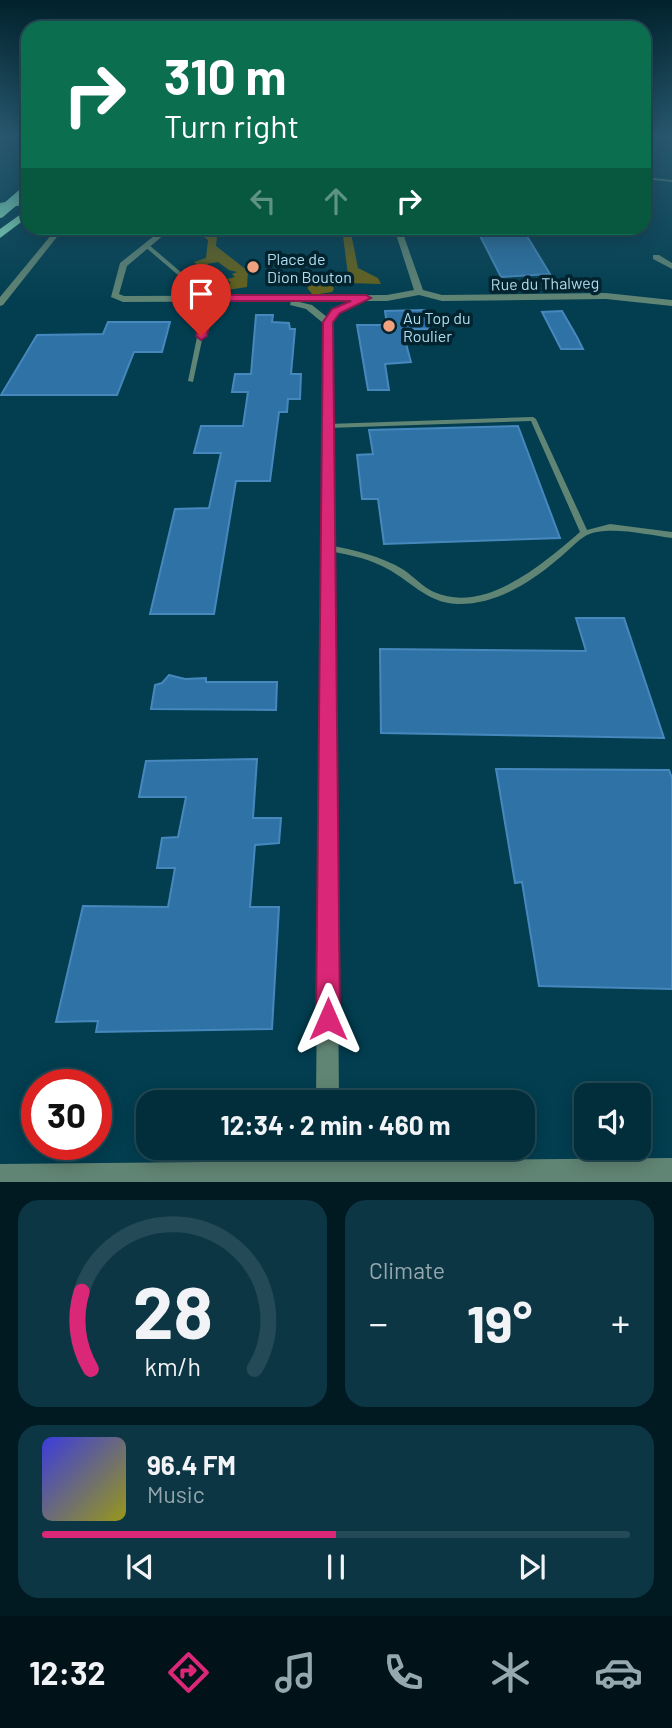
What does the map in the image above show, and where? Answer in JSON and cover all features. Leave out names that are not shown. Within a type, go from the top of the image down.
[{"type":"highway","points":[[0,199],[21,194]]},
{"type":"highway","points":[[1,213],[21,198]]},
{"type":"highway","points":[[1,213],[21,204]]},
{"type":"highway","points":[[0,235],[21,218]]},
{"type":"street","points":[[0,303],[55,235]]},
{"type":"street","points":[[159,235],[123,265],[114,295],[116,297],[366,298],[419,292],[400,235]]},
{"type":"street","points":[[656,257],[672,267]]},
{"type":"street","name":"Rue du Thalweg","points":[[419,292],[442,298],[606,296],[671,301]]},
{"type":"street","points":[[328,1090],[328,322],[336,311],[366,298]]},
{"type":"street","points":[[276,299],[309,307],[328,322]]},
{"type":"street","points":[[0,1176],[328,1167],[672,1170]]},
{"type":"lane","points":[[146,245],[208,298],[191,381]]},
{"type":"lane","points":[[328,426],[533,419],[584,533]]},
{"type":"lane","points":[[328,548],[374,557],[405,575],[431,595],[454,603],[483,598],[522,581],[584,533],[610,527],[672,536]]},
{"type":"shaded area","points":[[202,235],[217,235],[216,246],[248,271],[247,287],[227,290],[227,285],[231,283],[227,279],[235,277],[232,274],[237,272],[218,262],[207,264],[211,268],[204,270],[194,262],[206,258],[208,240]]},
{"type":"shaded area","points":[[343,235],[351,235],[358,268],[378,278],[381,284],[349,283]]},
{"type":"shaded area","points":[[312,272],[332,284],[332,292],[313,295],[308,289],[306,273]]},
{"type":"building","points":[[480,235],[526,235],[550,274],[501,277]]},
{"type":"building","points":[[425,310],[429,329],[402,329],[411,362],[385,364],[389,390],[368,390],[357,325],[387,325],[385,311]]},
{"type":"building","points":[[562,311],[583,349],[561,349],[542,312]]},
{"type":"building","points":[[256,315],[273,315],[272,322],[289,323],[290,329],[295,329],[291,374],[301,374],[300,399],[288,399],[287,412],[279,412],[270,481],[236,481],[214,614],[150,614],[175,509],[209,508],[221,453],[194,453],[201,426],[243,426],[248,392],[232,392],[235,374],[251,374]]},
{"type":"building","points":[[108,322],[170,322],[162,352],[134,352],[117,395],[1,395],[37,335],[103,334]]},
{"type":"building","points":[[518,426],[560,538],[384,544],[378,499],[362,499],[357,455],[373,454],[369,430]]},
{"type":"building","points":[[576,618],[624,618],[664,738],[381,733],[380,649],[586,651]]},
{"type":"building","points":[[169,675],[185,679],[206,678],[206,682],[277,682],[276,710],[151,709],[155,685],[162,683]]},
{"type":"building","points":[[257,759],[253,818],[281,818],[279,843],[255,845],[250,907],[279,907],[272,1029],[96,1032],[98,1021],[56,1022],[83,906],[168,907],[175,868],[157,868],[162,838],[178,837],[186,797],[139,797],[146,761]]},
{"type":"building","points":[[496,769],[669,770],[672,778],[672,989],[539,986],[522,882],[515,883]]},
{"type":"place","name":"Place de Dion Bouton","points":[[253,267]]},
{"type":"place","name":"Au Top du Roulier","points":[[389,326]]},
{"type":"route","points":[[201,336],[208,298],[366,298],[336,311],[328,322],[328,1019]]}]
